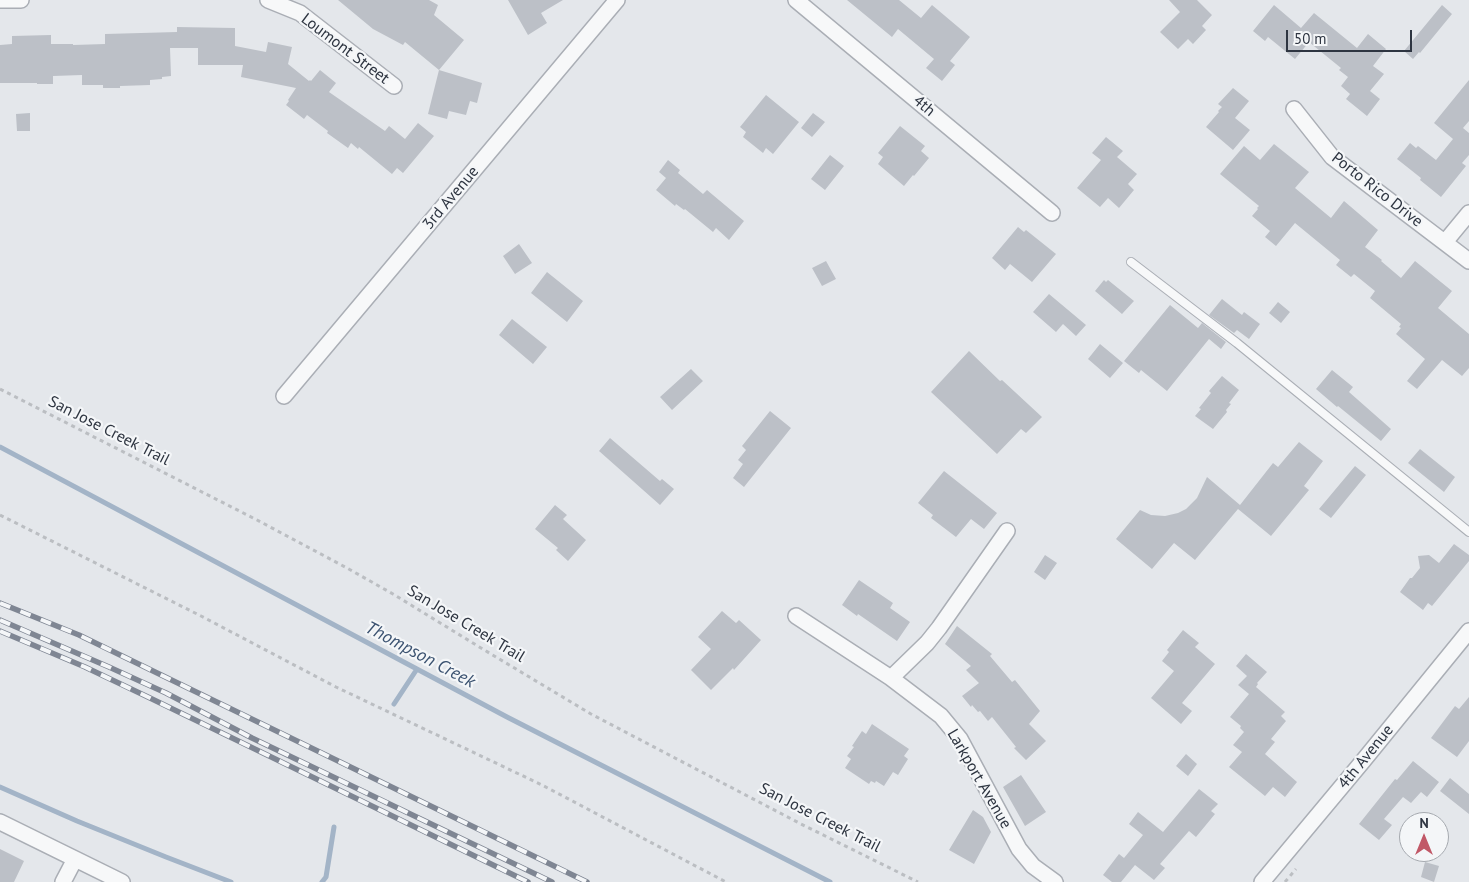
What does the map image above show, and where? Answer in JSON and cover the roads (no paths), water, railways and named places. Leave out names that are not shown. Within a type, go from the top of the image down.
[{"type":"street","points":[[0,0],[21,0]]},
{"type":"street","name":"Loumont Street","points":[[268,0],[300,13],[394,86]]},
{"type":"street","name":"3rd Avenue","points":[[284,396],[617,0]]},
{"type":"street","name":"4th","points":[[796,0],[1052,213]]},
{"type":"street","name":"Porto Rico Drive","points":[[1294,109],[1332,157],[1469,261]]},
{"type":"street","points":[[1446,242],[1469,213]]},
{"type":"street","points":[[891,678],[927,643],[939,628],[1007,531]]},
{"type":"street","name":"Larkport Avenue","points":[[796,616],[891,678],[941,716],[960,739],[1019,849],[1033,866],[1055,882]]},
{"type":"street","name":"4th Avenue","points":[[1262,882],[1469,631]]},
{"type":"street","points":[[0,822],[122,882]]},
{"type":"street","points":[[63,882],[75,859]]},
{"type":"lane","points":[[1131,262],[1237,343],[1469,532]]},
{"type":"waterway","name":"Thompson Creek","points":[[0,447],[507,717],[830,882]]},
{"type":"waterway","points":[[394,704],[417,669]]},
{"type":"waterway","points":[[0,787],[77,821],[231,882]]},
{"type":"waterway","points":[[322,882],[326,877],[334,827]]},
{"type":"railway","points":[[0,603],[79,635],[587,882]]},
{"type":"railway","points":[[0,620],[166,693],[252,738],[552,882]]},
{"type":"railway","points":[[0,631],[85,667],[528,882]]}]
